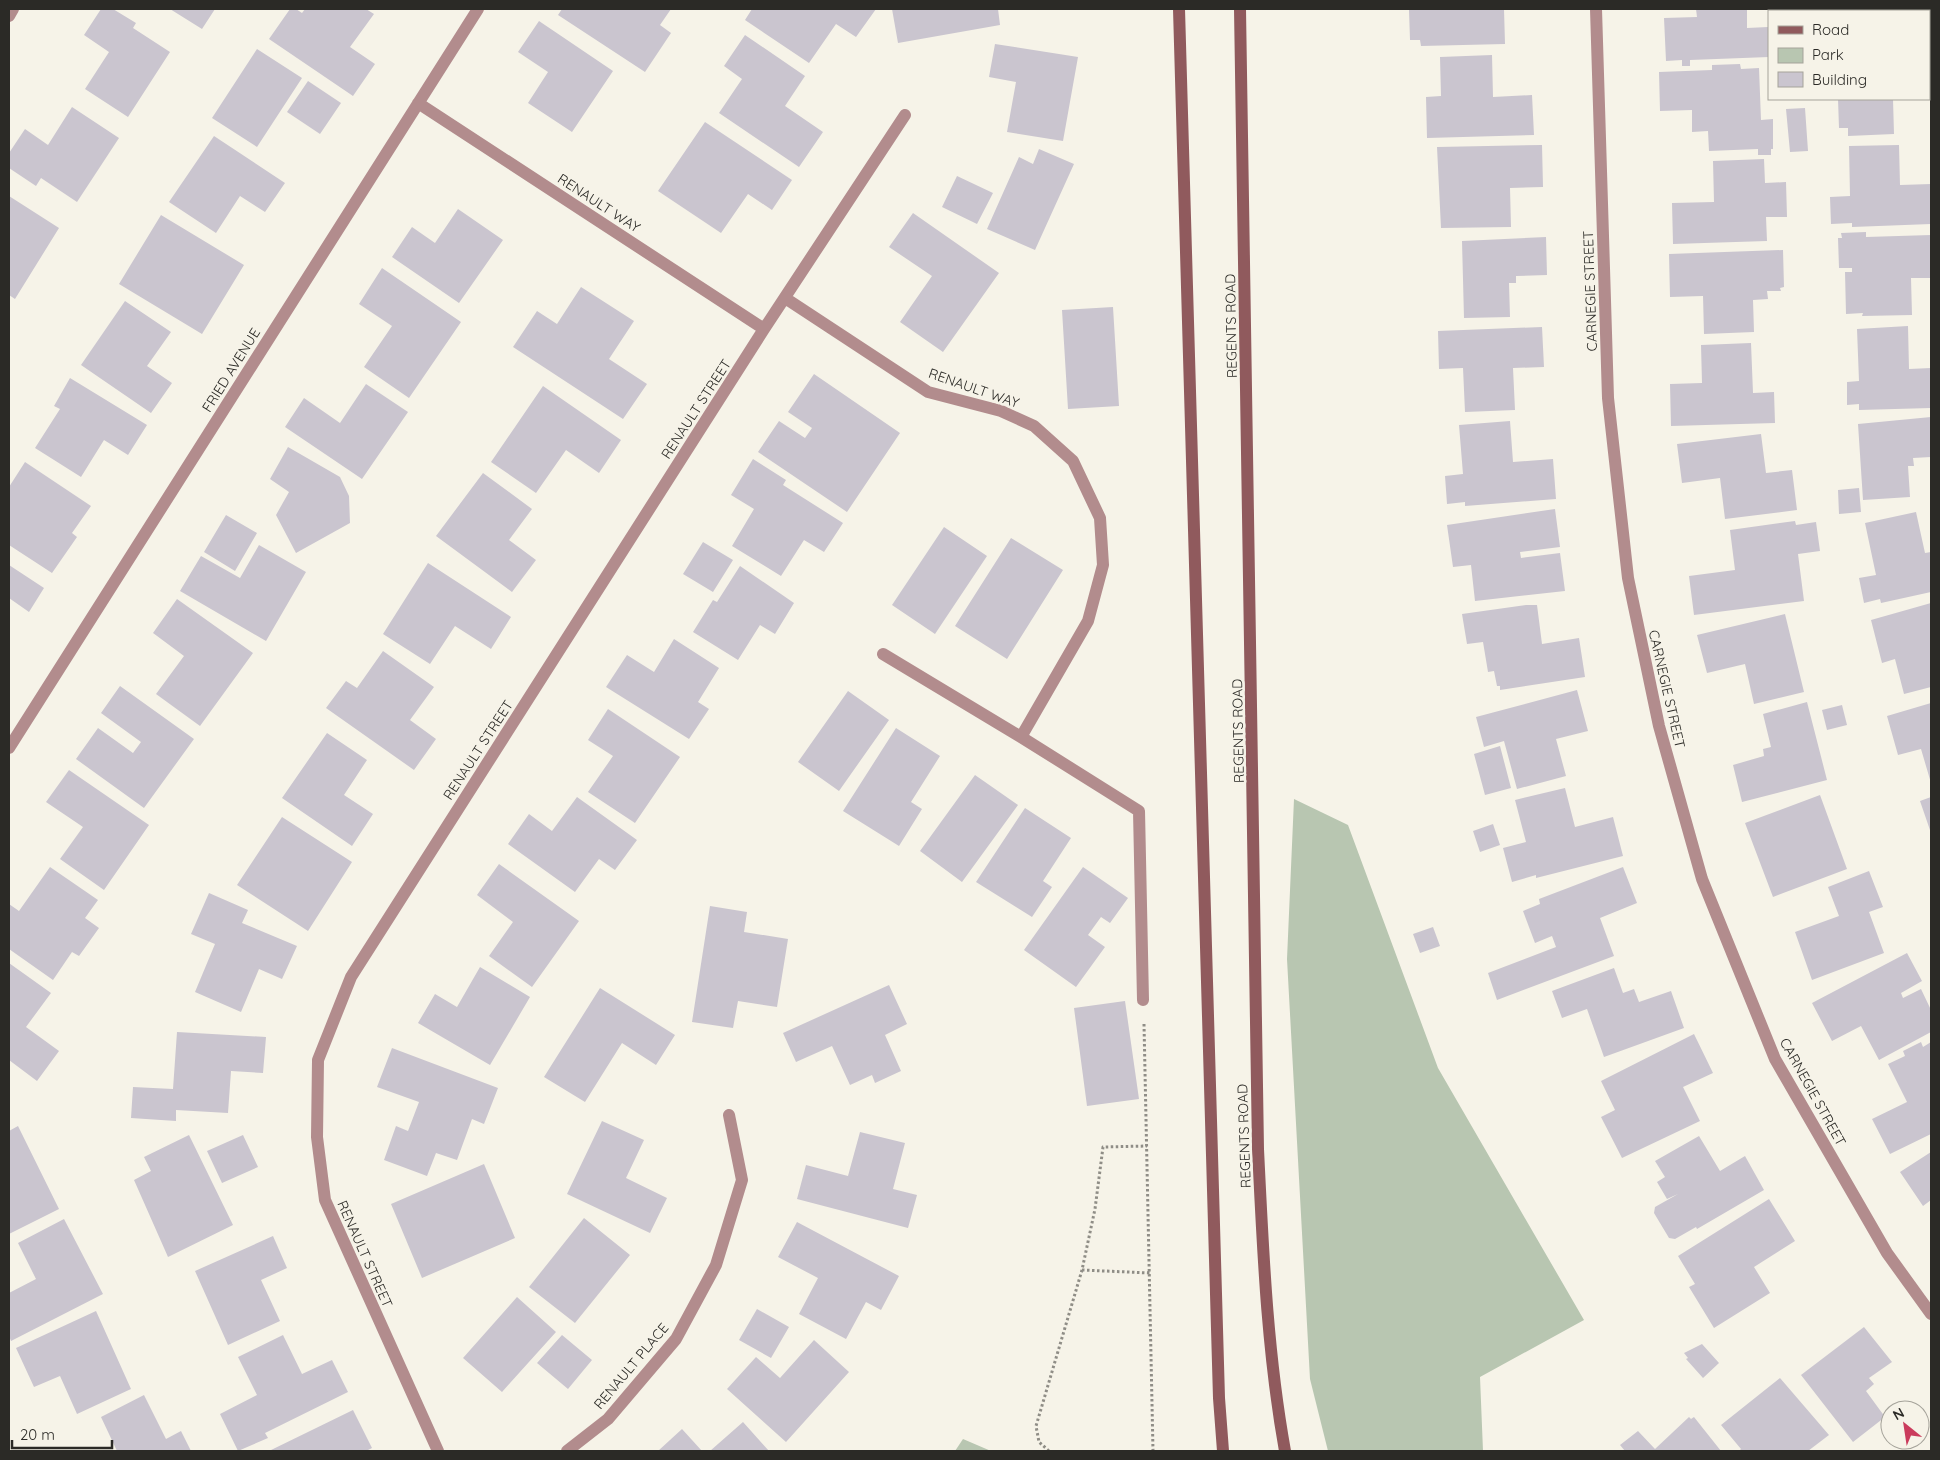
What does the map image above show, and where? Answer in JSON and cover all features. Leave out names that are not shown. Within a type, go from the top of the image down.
[{"type":"main road","points":[[1179,9],[1219,1398],[1223,1451]]},
{"type":"main road","name":"REGENTS ROAD","points":[[1240,9],[1258,1149],[1267,1315],[1276,1398],[1285,1451]]},
{"type":"street","points":[[9,16],[13,9]]},
{"type":"street","name":"FRIED AVENUE","points":[[9,748],[478,9]]},
{"type":"street","name":"CARNEGIE STREET","points":[[1596,9],[1608,398],[1628,578],[1659,726],[1702,879],[1775,1059],[1887,1253],[1931,1314]]},
{"type":"street","name":"RENAULT WAY","points":[[418,103],[764,329]]},
{"type":"street","name":"RENAULT STREET","points":[[438,1451],[324,1200],[317,1137],[318,1060],[352,977],[764,329],[905,115]]},
{"type":"street","name":"RENAULT WAY","points":[[785,298],[928,392],[1001,411],[1034,426],[1073,461],[1100,518],[1104,566],[1088,621],[1021,737]]},
{"type":"street","points":[[883,654],[1021,737],[1139,812],[1143,1000]]},
{"type":"street","name":"RENAULT PLACE","points":[[567,1451],[608,1419],[676,1339],[716,1265],[742,1180],[729,1115]]},
{"type":"path","points":[[1143,1000],[1153,1451]]},
{"type":"path","points":[[1049,1451],[1039,1442],[1036,1426],[1082,1270],[1095,1209],[1103,1147],[1147,1146]]},
{"type":"path","points":[[1082,1270],[1150,1273]]},
{"type":"green space","points":[[1294,799],[1348,825],[1438,1068],[1584,1320],[1480,1377],[1483,1451],[1328,1451],[1310,1379],[1287,959]]},
{"type":"green space","points":[[963,1439],[991,1451],[955,1451]]},
{"type":"building","points":[[101,9],[113,9],[136,23],[133,28],[170,52],[128,117],[85,89],[109,52],[84,35]]},
{"type":"building","points":[[170,9],[215,9],[202,29]]},
{"type":"building","points":[[290,9],[296,9],[302,13],[305,9],[366,9],[374,14],[350,47],[375,64],[353,96],[269,39]]},
{"type":"building","points":[[562,9],[671,9],[660,25],[671,33],[645,72],[558,15]]},
{"type":"building","points":[[752,9],[876,9],[856,37],[836,24],[809,63],[745,20]]},
{"type":"building","points":[[892,9],[998,9],[1000,25],[898,43]]},
{"type":"building","points":[[1504,9],[1505,44],[1421,46],[1420,40],[1410,40],[1409,10]]},
{"type":"building","points":[[1696,9],[1747,9],[1747,28],[1768,27],[1768,57],[1690,60],[1690,66],[1682,66],[1682,60],[1666,61],[1664,18],[1697,17]]},
{"type":"building","points":[[1846,9],[1927,9],[1927,10],[1840,10]]},
{"type":"building","points":[[539,21],[613,71],[572,132],[528,103],[548,72],[518,52]]},
{"type":"building","points":[[745,35],[805,76],[785,106],[823,132],[799,167],[719,113],[742,79],[724,66]]},
{"type":"building","points":[[995,44],[1078,57],[1063,141],[1007,132],[1016,82],[989,77]]},
{"type":"building","points":[[257,49],[302,78],[257,147],[212,118]]},
{"type":"building","points":[[1930,52],[1931,52],[1930,91]]},
{"type":"building","points":[[1492,55],[1493,97],[1532,95],[1534,135],[1427,138],[1426,97],[1441,96],[1440,57]]},
{"type":"building","points":[[1740,64],[1741,69],[1759,68],[1761,120],[1773,119],[1773,149],[1771,149],[1771,155],[1758,155],[1758,149],[1709,151],[1708,131],[1692,132],[1692,110],[1660,111],[1659,72],[1712,70],[1712,65]]},
{"type":"building","points":[[308,81],[341,103],[320,134],[287,112]]},
{"type":"building","points":[[1838,100],[1893,100],[1894,134],[1848,136],[1848,128],[1839,128]]},
{"type":"building","points":[[72,107],[119,138],[77,202],[41,178],[36,186],[9,168],[9,153],[25,129],[48,145]]},
{"type":"building","points":[[1805,108],[1808,151],[1790,152],[1786,109]]},
{"type":"building","points":[[705,122],[792,180],[772,210],[748,194],[721,233],[658,191]]},
{"type":"building","points":[[214,136],[285,183],[265,212],[240,196],[216,233],[169,202]]},
{"type":"building","points":[[1542,145],[1543,187],[1510,188],[1511,227],[1441,228],[1437,147]]},
{"type":"building","points":[[1899,145],[1900,185],[1931,184],[1931,224],[1852,227],[1852,223],[1831,224],[1830,197],[1850,196],[1849,146]]},
{"type":"building","points":[[1039,149],[1074,164],[1035,250],[987,229],[1019,157],[1033,164]]},
{"type":"building","points":[[1764,159],[1765,183],[1786,182],[1787,217],[1766,217],[1767,241],[1673,244],[1672,203],[1714,202],[1713,161]]},
{"type":"building","points":[[957,176],[993,193],[977,224],[942,207]]},
{"type":"building","points":[[9,196],[59,228],[15,299],[9,295]]},
{"type":"building","points":[[458,209],[503,240],[459,303],[392,257],[412,227],[435,243]]},
{"type":"building","points":[[913,213],[999,273],[943,352],[900,322],[932,276],[889,247]]},
{"type":"building","points":[[161,215],[244,265],[202,334],[119,284]]},
{"type":"building","points":[[1866,232],[1866,237],[1931,235],[1931,278],[1911,278],[1912,315],[1862,316],[1863,313],[1846,314],[1845,272],[1852,272],[1852,268],[1839,268],[1838,238],[1842,238],[1841,233]]},
{"type":"building","points":[[1546,237],[1547,275],[1516,276],[1516,283],[1509,283],[1510,317],[1464,318],[1462,241]]},
{"type":"building","points":[[1783,250],[1784,287],[1780,288],[1781,291],[1767,291],[1768,299],[1753,300],[1754,332],[1704,334],[1703,296],[1670,297],[1669,254]]},
{"type":"building","points":[[382,268],[461,322],[409,398],[364,367],[392,326],[359,304]]},
{"type":"building","points":[[581,287],[634,321],[609,359],[647,384],[623,419],[513,347],[537,311],[557,324]]},
{"type":"building","points":[[125,301],[171,332],[147,366],[172,383],[151,413],[81,365]]},
{"type":"building","points":[[1113,307],[1119,406],[1068,409],[1062,310]]},
{"type":"building","points":[[1908,326],[1909,369],[1931,368],[1931,408],[1859,410],[1859,404],[1847,405],[1847,382],[1859,381],[1857,329]]},
{"type":"building","points":[[1542,327],[1544,367],[1513,368],[1515,410],[1465,412],[1463,368],[1439,369],[1438,331]]},
{"type":"building","points":[[1751,343],[1753,393],[1774,392],[1775,423],[1671,426],[1670,384],[1702,383],[1701,345]]},
{"type":"building","points":[[814,374],[900,433],[847,512],[758,452],[779,421],[805,438],[812,428],[788,412]]},
{"type":"building","points":[[70,378],[147,425],[128,455],[104,440],[81,477],[35,448],[60,409],[54,406]]},
{"type":"building","points":[[366,384],[408,412],[362,479],[285,427],[304,398],[340,423]]},
{"type":"building","points":[[543,386],[621,440],[599,473],[566,450],[536,493],[491,462]]},
{"type":"building","points":[[1931,417],[1931,457],[1913,458],[1914,466],[1908,466],[1910,497],[1863,500],[1858,424]]},
{"type":"building","points":[[1510,421],[1513,462],[1553,459],[1556,499],[1465,506],[1465,502],[1447,504],[1445,476],[1463,474],[1459,425]]},
{"type":"building","points":[[1761,434],[1766,473],[1792,470],[1797,510],[1725,519],[1720,478],[1682,483],[1677,444]]},
{"type":"building","points":[[288,447],[340,477],[349,496],[350,523],[296,553],[276,515],[289,492],[270,479]]},
{"type":"building","points":[[753,459],[786,480],[783,485],[843,523],[824,552],[804,540],[781,576],[732,546],[754,509],[731,495]]},
{"type":"building","points":[[25,462],[91,506],[72,533],[77,537],[52,573],[9,545],[9,487]]},
{"type":"building","points":[[483,473],[532,509],[509,540],[536,560],[512,592],[436,536]]},
{"type":"building","points":[[1859,488],[1861,512],[1839,514],[1838,490]]},
{"type":"building","points":[[1555,509],[1560,547],[1520,552],[1521,558],[1560,553],[1565,591],[1475,601],[1471,565],[1453,567],[1447,525]]},
{"type":"building","points":[[1916,512],[1925,553],[1931,552],[1931,592],[1881,603],[1880,599],[1864,603],[1859,578],[1876,575],[1865,523]]},
{"type":"building","points":[[226,515],[257,533],[235,571],[204,552]]},
{"type":"building","points":[[1795,521],[1796,525],[1816,522],[1820,551],[1798,554],[1804,601],[1694,615],[1689,576],[1735,570],[1730,530]]},
{"type":"building","points":[[944,527],[987,556],[935,634],[892,605]]},
{"type":"building","points":[[1011,538],[1063,570],[1007,659],[955,626]]},
{"type":"building","points":[[703,542],[733,560],[713,592],[683,574]]},
{"type":"building","points":[[259,545],[306,572],[266,641],[180,591],[201,556],[240,578]]},
{"type":"building","points":[[428,563],[511,617],[491,649],[455,626],[430,664],[383,634]]},
{"type":"building","points":[[9,565],[44,588],[29,612],[9,598]]},
{"type":"building","points":[[740,566],[794,603],[775,634],[760,625],[738,660],[693,632],[713,600],[717,602]]},
{"type":"building","points":[[177,599],[253,653],[200,726],[156,694],[184,656],[153,633]]},
{"type":"building","points":[[1931,603],[1931,687],[1904,694],[1895,659],[1882,663],[1871,620]]},
{"type":"building","points":[[1537,605],[1542,644],[1579,638],[1585,677],[1500,690],[1500,686],[1497,686],[1494,671],[1488,672],[1483,642],[1467,644],[1462,614]]},
{"type":"building","points":[[1785,614],[1804,692],[1754,704],[1745,664],[1707,673],[1697,635]]},
{"type":"building","points":[[674,639],[719,668],[698,702],[709,709],[689,739],[606,687],[627,655],[654,672]]},
{"type":"building","points":[[383,651],[434,687],[410,720],[436,739],[414,770],[326,708],[346,681],[357,688]]},
{"type":"building","points":[[120,686],[194,739],[144,808],[76,759],[98,728],[133,753],[141,742],[101,713]]},
{"type":"building","points":[[1577,690],[1588,731],[1556,739],[1566,776],[1517,789],[1504,741],[1484,747],[1476,717]]},
{"type":"building","points":[[848,691],[889,720],[839,791],[798,762]]},
{"type":"building","points":[[1807,702],[1827,780],[1742,802],[1733,765],[1764,756],[1763,749],[1771,747],[1763,714]]},
{"type":"building","points":[[1931,703],[1931,783],[1921,749],[1898,755],[1887,716]]},
{"type":"building","points":[[1842,705],[1847,725],[1827,730],[1822,710]]},
{"type":"building","points":[[608,709],[680,757],[635,823],[588,792],[613,756],[588,740]]},
{"type":"building","points":[[896,728],[940,756],[911,802],[922,809],[899,846],[843,811]]},
{"type":"building","points":[[327,733],[367,760],[344,795],[373,814],[352,846],[282,798]]},
{"type":"building","points":[[1500,746],[1511,788],[1485,795],[1474,754]]},
{"type":"building","points":[[69,770],[149,825],[104,890],[60,859],[83,827],[46,802]]},
{"type":"building","points":[[975,775],[1018,805],[962,882],[920,851]]},
{"type":"building","points":[[1565,788],[1575,827],[1613,817],[1623,856],[1536,878],[1536,875],[1512,882],[1503,848],[1526,842],[1515,800]]},
{"type":"building","points":[[1820,795],[1847,869],[1773,897],[1745,823]]},
{"type":"building","points":[[577,797],[637,840],[615,870],[599,859],[575,892],[508,844],[529,814],[552,831]]},
{"type":"building","points":[[1931,797],[1931,833],[1920,801]]},
{"type":"building","points":[[1025,808],[1071,838],[1043,881],[1052,887],[1032,917],[976,882]]},
{"type":"building","points":[[282,817],[352,862],[308,931],[237,885]]},
{"type":"building","points":[[1493,824],[1500,845],[1480,852],[1473,831]]},
{"type":"building","points":[[499,864],[579,921],[532,987],[489,956],[513,922],[477,895]]},
{"type":"building","points":[[50,867],[98,900],[85,918],[99,928],[79,956],[72,952],[53,980],[9,949],[9,904],[19,911]]},
{"type":"building","points":[[1083,867],[1128,898],[1110,923],[1101,917],[1088,935],[1105,947],[1076,987],[1024,950]]},
{"type":"building","points":[[1623,867],[1637,903],[1600,918],[1614,956],[1497,1000],[1488,973],[1556,947],[1552,936],[1535,943],[1523,911],[1540,904],[1539,899]]},
{"type":"building","points":[[1869,871],[1883,907],[1869,912],[1884,953],[1812,980],[1795,932],[1839,916],[1828,887]]},
{"type":"building","points":[[209,893],[248,910],[242,923],[297,946],[282,979],[259,969],[241,1012],[195,992],[215,944],[191,934]]},
{"type":"building","points":[[710,906],[747,912],[744,932],[788,939],[777,1007],[738,1001],[733,1028],[692,1022]]},
{"type":"building","points":[[1433,927],[1440,946],[1420,953],[1413,934]]},
{"type":"building","points":[[1907,953],[1922,981],[1901,993],[1903,998],[1921,989],[1931,1010],[1931,1032],[1879,1060],[1861,1026],[1832,1041],[1812,1003]]},
{"type":"building","points":[[9,963],[51,993],[26,1027],[59,1051],[37,1081],[9,1060]]},
{"type":"building","points":[[480,967],[530,997],[490,1065],[418,1023],[435,994],[457,1007]]},
{"type":"building","points":[[1614,968],[1623,993],[1634,989],[1639,1002],[1671,991],[1684,1028],[1604,1057],[1587,1009],[1562,1018],[1552,991]]},
{"type":"building","points":[[889,985],[907,1024],[885,1035],[901,1071],[875,1083],[872,1075],[850,1085],[832,1046],[796,1062],[783,1033]]},
{"type":"building","points":[[600,988],[675,1035],[656,1065],[622,1043],[585,1102],[544,1077]]},
{"type":"building","points":[[1125,1001],[1139,1099],[1087,1106],[1074,1008]]},
{"type":"building","points":[[177,1032],[266,1037],[263,1073],[231,1071],[228,1113],[176,1110],[176,1121],[131,1118],[133,1087],[173,1089]]},
{"type":"building","points":[[1694,1034],[1713,1073],[1683,1087],[1700,1121],[1622,1158],[1601,1117],[1615,1110],[1601,1081]]},
{"type":"building","points":[[1921,1042],[1923,1047],[1931,1042],[1931,1134],[1890,1154],[1872,1119],[1907,1102],[1888,1064],[1905,1056],[1903,1051]]},
{"type":"building","points":[[392,1048],[498,1088],[484,1124],[472,1119],[457,1160],[436,1153],[427,1176],[384,1160],[396,1126],[408,1131],[419,1102],[377,1087]]},
{"type":"building","points":[[602,1121],[644,1140],[626,1178],[667,1198],[650,1233],[567,1194]]},
{"type":"building","points":[[18,1126],[59,1209],[9,1234],[9,1131]]},
{"type":"building","points":[[860,1132],[905,1143],[893,1189],[917,1195],[908,1228],[797,1199],[806,1165],[848,1176]]},
{"type":"building","points":[[189,1135],[233,1225],[168,1257],[134,1180],[151,1171],[144,1157]]},
{"type":"building","points":[[243,1135],[258,1167],[222,1183],[207,1151]]},
{"type":"building","points":[[1699,1136],[1720,1171],[1745,1156],[1764,1190],[1697,1229],[1696,1227],[1675,1239],[1669,1238],[1654,1213],[1655,1207],[1678,1194],[1667,1199],[1657,1182],[1665,1177],[1655,1161]]},
{"type":"building","points":[[1931,1152],[1931,1200],[1923,1206],[1900,1172]]},
{"type":"building","points":[[484,1164],[515,1238],[422,1278],[391,1204]]},
{"type":"building","points":[[1769,1199],[1795,1241],[1754,1267],[1770,1293],[1714,1328],[1689,1287],[1695,1284],[1678,1256]]},
{"type":"building","points":[[584,1218],[630,1255],[575,1323],[529,1287]]},
{"type":"building","points":[[64,1219],[103,1294],[11,1341],[9,1336],[9,1293],[36,1279],[18,1243]]},
{"type":"building","points":[[797,1222],[899,1276],[881,1310],[866,1302],[846,1339],[799,1314],[818,1278],[778,1257]]},
{"type":"building","points":[[273,1236],[287,1268],[261,1280],[280,1321],[228,1345],[195,1271]]},
{"type":"building","points":[[517,1297],[556,1332],[502,1392],[463,1358]]},
{"type":"building","points":[[757,1309],[789,1327],[771,1358],[739,1340]]},
{"type":"building","points":[[96,1311],[131,1389],[77,1414],[60,1376],[34,1387],[16,1348]]},
{"type":"building","points":[[1864,1327],[1892,1362],[1869,1378],[1874,1384],[1866,1391],[1880,1410],[1880,1421],[1853,1442],[1801,1375]]},
{"type":"building","points":[[283,1335],[302,1374],[332,1360],[348,1392],[265,1433],[268,1438],[238,1451],[220,1414],[257,1395],[238,1357]]},
{"type":"building","points":[[562,1335],[592,1360],[568,1389],[537,1363]]},
{"type":"building","points":[[814,1340],[849,1372],[786,1442],[727,1389],[756,1357],[780,1378]]},
{"type":"building","points":[[1702,1344],[1719,1363],[1703,1378],[1686,1359],[1688,1358],[1684,1353]]},
{"type":"building","points":[[1780,1378],[1829,1435],[1808,1451],[1739,1451],[1741,1449],[1721,1425]]},
{"type":"building","points":[[144,1395],[166,1439],[181,1431],[191,1451],[117,1451],[101,1417]]},
{"type":"building","points":[[353,1410],[372,1448],[366,1451],[269,1451]]},
{"type":"building","points":[[1689,1417],[1691,1419],[1694,1417],[1721,1451],[1625,1451],[1620,1445],[1638,1431],[1655,1449]]},
{"type":"building","points":[[743,1422],[769,1451],[710,1451]]},
{"type":"building","points":[[682,1429],[702,1451],[658,1451]]}]
